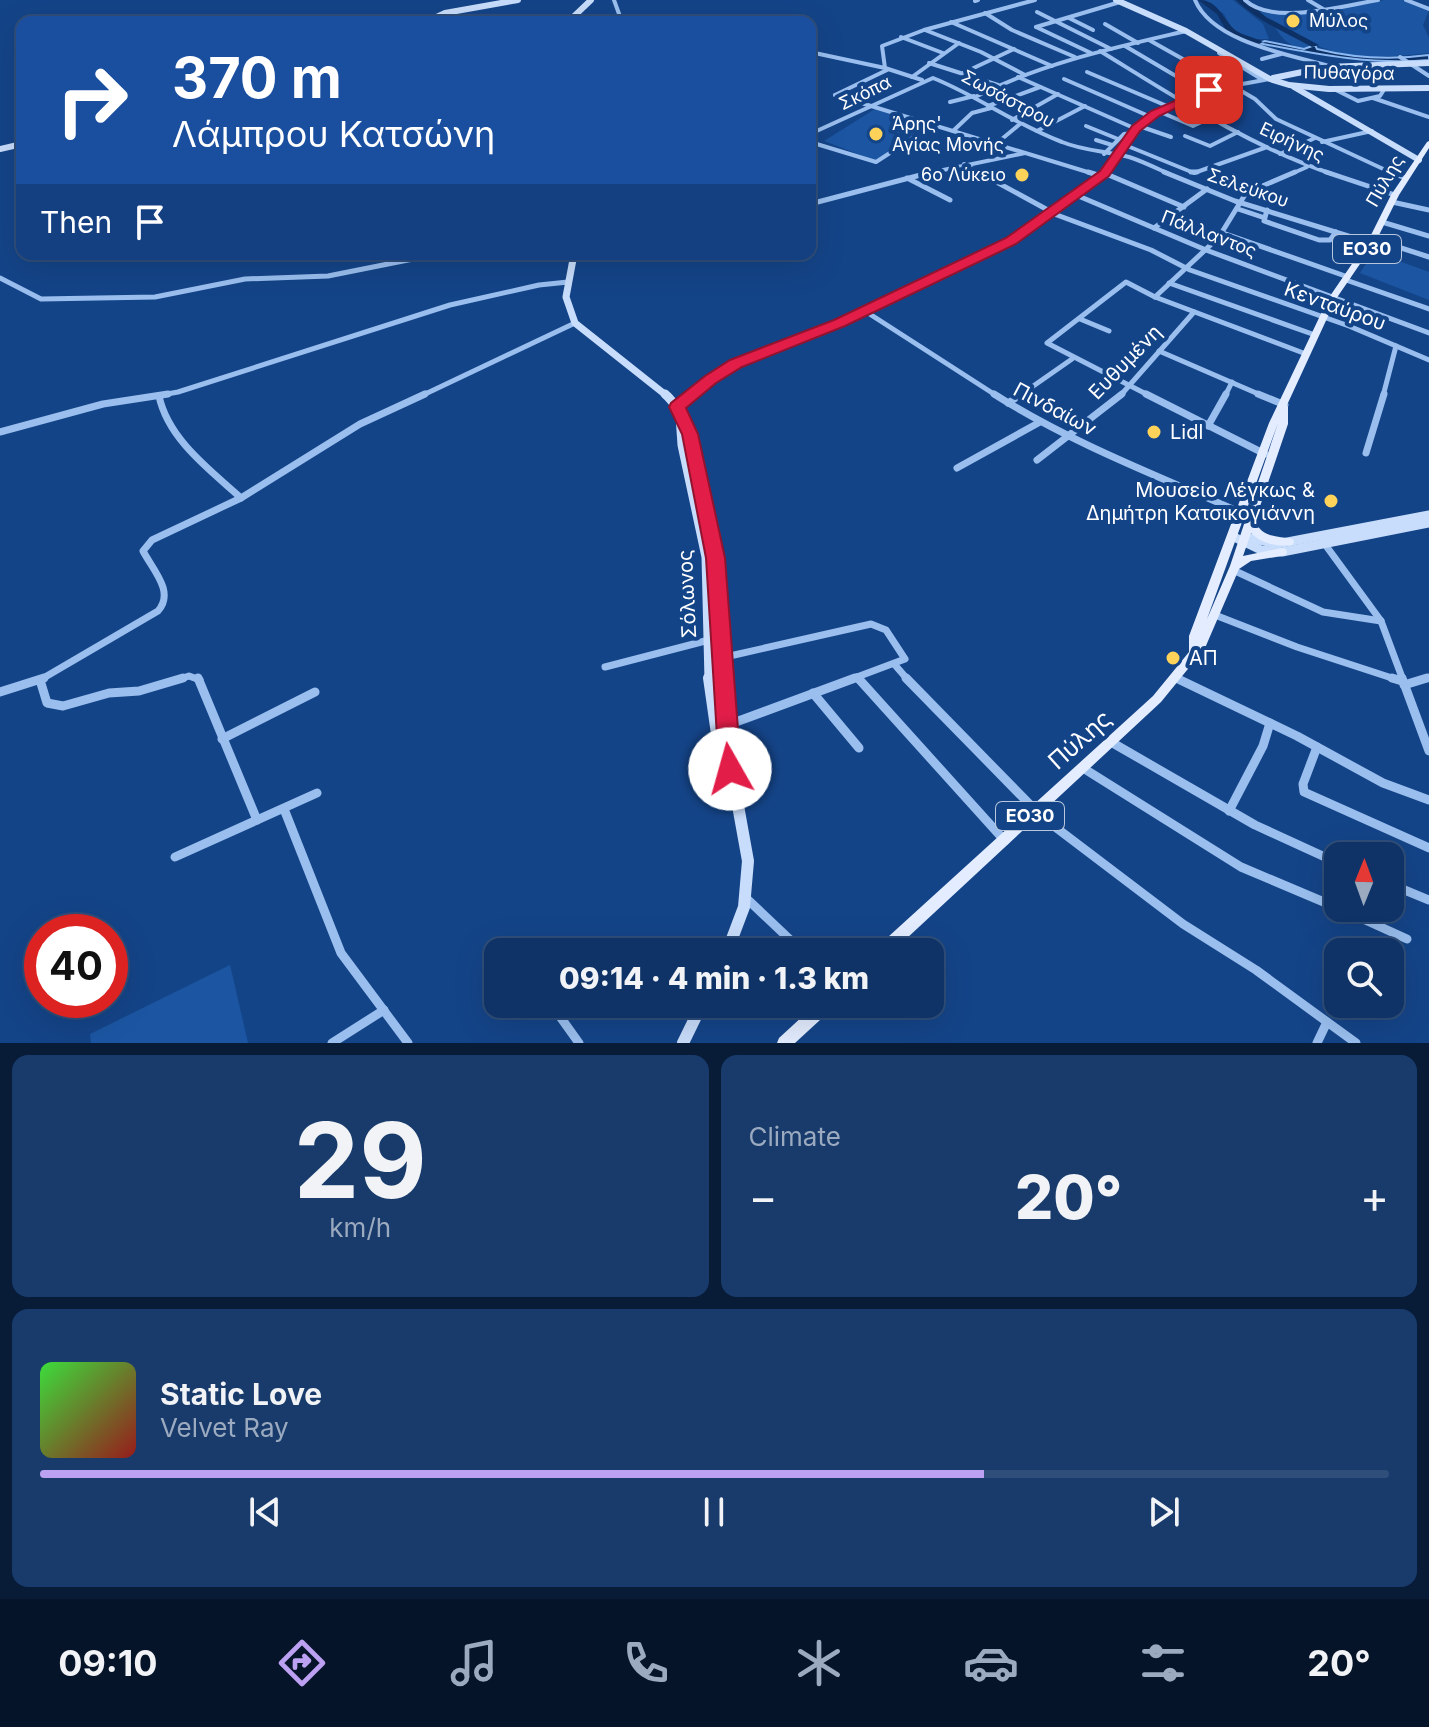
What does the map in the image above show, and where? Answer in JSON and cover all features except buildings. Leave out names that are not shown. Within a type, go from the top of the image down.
[{"type":"main road","name":"Πύλης","points":[[1194,651],[1195,636],[1247,517],[1306,354],[1333,297],[1372,241],[1394,198],[1429,143]]},
{"type":"main road","points":[[1247,517],[1257,535],[1289,542]]},
{"type":"main road","name":"Πύλης","points":[[898,938],[1005,841],[1176,678],[1205,639],[1234,568],[1239,537]]},
{"type":"main road","points":[[1234,568],[1249,558],[1282,552]]},
{"type":"main road","points":[[784,1043],[812,1018]]},
{"type":"street","points":[[440,16],[518,0]]},
{"type":"street","points":[[574,16],[591,0]]},
{"type":"street","points":[[887,69],[882,46],[901,37],[1035,0]]},
{"type":"street","points":[[1195,0],[1199,11],[1229,34],[1283,54],[1333,67]]},
{"type":"street","points":[[1245,0],[1256,10],[1270,13],[1378,0]]},
{"type":"street","points":[[1308,0],[1323,9]]},
{"type":"street","points":[[1406,0],[1429,9]]},
{"type":"street","points":[[1091,53],[1036,27],[1118,1]]},
{"type":"street","name":"Πυθαγόρα","points":[[1118,1],[1186,31],[1267,79],[1334,89],[1429,88]]},
{"type":"street","points":[[1037,12],[1111,49]]},
{"type":"street","points":[[985,13],[1012,30],[1075,57]]},
{"type":"street","points":[[1069,18],[1093,30]]},
{"type":"street","points":[[951,22],[1052,66]]},
{"type":"street","points":[[1105,24],[1139,43]]},
{"type":"street","points":[[924,30],[1025,75]]},
{"type":"street","points":[[950,102],[975,96],[1075,57],[1186,31]]},
{"type":"street","points":[[901,37],[943,53]]},
{"type":"street","points":[[1149,40],[1258,102],[1276,119],[1406,178]]},
{"type":"street","points":[[912,77],[959,43]]},
{"type":"street","points":[[1125,46],[1203,92]]},
{"type":"street","points":[[963,73],[1014,49]]},
{"type":"street","name":"Ειρήνης","points":[[1100,51],[1180,101],[1280,154],[1307,167],[1429,210]]},
{"type":"street","points":[[816,53],[922,80]]},
{"type":"street","points":[[1262,59],[1283,54]]},
{"type":"street","points":[[1400,57],[1429,76]]},
{"type":"street","points":[[929,63],[998,85]]},
{"type":"street","points":[[1104,154],[1118,139],[1158,111],[1203,92],[1333,67],[1429,63]]},
{"type":"street","points":[[887,69],[835,95],[1103,174],[1184,207]]},
{"type":"street","points":[[1087,72],[1167,106]]},
{"type":"street","points":[[1018,77],[1136,129],[1171,137]]},
{"type":"street","name":"Σκόπα","points":[[816,131],[931,78]]},
{"type":"street","name":"Σωσάστρου","points":[[931,78],[975,96],[1020,124],[1079,149],[1118,155]]},
{"type":"street","points":[[1064,79],[1151,117]]},
{"type":"street","points":[[1287,84],[1419,160]]},
{"type":"street","points":[[953,131],[974,112],[1040,87]]},
{"type":"street","points":[[1334,89],[1356,100],[1373,98],[1385,92],[1385,88]]},
{"type":"street","points":[[1012,120],[1058,94]]},
{"type":"street","points":[[1373,98],[1429,117]]},
{"type":"street","points":[[1037,131],[1085,106]]},
{"type":"street","points":[[1158,111],[1193,126],[1210,118]]},
{"type":"street","points":[[997,143],[1020,124]]},
{"type":"street","points":[[816,144],[876,162],[933,125]]},
{"type":"street","points":[[1086,126],[1118,139]]},
{"type":"street","points":[[678,412],[711,379],[736,364],[865,311],[1003,245],[1053,213],[1103,174],[1136,129]]},
{"type":"street","points":[[1322,142],[1372,131]]},
{"type":"street","points":[[1185,136],[1210,146],[1238,132]]},
{"type":"street","points":[[1280,154],[1315,138]]},
{"type":"street","points":[[1096,140],[1112,145]]},
{"type":"street","points":[[1125,145],[1194,173],[1267,147]]},
{"type":"street","points":[[816,202],[964,164],[1027,152]]},
{"type":"street","name":"Σελεύκου","points":[[1118,155],[1207,189],[1239,206],[1267,210],[1429,257]]},
{"type":"street","name":"Κενταύρου","points":[[964,164],[1053,213],[1144,247],[1277,312],[1323,318],[1429,360]]},
{"type":"street","points":[[1155,297],[1223,233],[1246,193],[1307,167]]},
{"type":"street","points":[[907,178],[950,200]]},
{"type":"street","points":[[1154,228],[1207,189]]},
{"type":"street","name":"Πάλλαντος","points":[[1076,195],[1206,250],[1429,333]]},
{"type":"street","points":[[1239,206],[1269,223],[1324,241],[1330,240],[1336,232]]},
{"type":"street","points":[[1262,217],[1267,210]]},
{"type":"street","points":[[1382,222],[1429,236]]},
{"type":"street","points":[[1223,233],[1429,309]]},
{"type":"street","points":[[0,278],[41,299],[155,297],[245,279],[328,276],[408,260]]},
{"type":"street","points":[[0,692],[40,680],[134,627],[162,607],[166,592],[143,551],[148,543],[241,498],[360,424],[533,340],[575,323],[568,309],[568,282],[573,260]]},
{"type":"street","points":[[0,432],[103,404],[159,396],[333,344],[437,308],[539,285],[568,282]]},
{"type":"street","points":[[1267,455],[1072,359],[1047,343],[1123,283],[1132,283],[1155,297],[1194,312],[1236,317],[1277,312],[1315,335]]},
{"type":"street","points":[[1169,283],[1306,354]]},
{"type":"street","name":"Πινδαίων","points":[[865,311],[1040,422],[1247,517]]},
{"type":"street","name":"Ευθυμένη","points":[[1037,460],[1129,387],[1194,312]]},
{"type":"street","points":[[1080,319],[1109,331]]},
{"type":"street","name":"Σόλωνος","points":[[575,323],[649,379],[678,412],[690,434],[711,534],[725,726],[730,769],[747,846],[749,874],[746,898],[732,938]]},
{"type":"street","points":[[1366,453],[1396,346]]},
{"type":"street","points":[[1159,351],[1285,406]]},
{"type":"street","points":[[1008,403],[1072,359]]},
{"type":"street","points":[[1208,426],[1232,382]]},
{"type":"street","points":[[159,396],[159,404],[171,426],[241,498]]},
{"type":"street","name":"Σόλωνος","points":[[678,412],[680,436],[704,535],[712,709],[720,752],[730,769]]},
{"type":"street","points":[[957,468],[1040,422]]},
{"type":"street","points":[[1239,537],[1265,543],[1289,542],[1429,515]]},
{"type":"street","points":[[1239,537],[1261,550],[1282,552],[1429,523]]},
{"type":"street","points":[[1324,543],[1381,621],[1429,751]]},
{"type":"street","points":[[1234,568],[1327,613],[1381,621]]},
{"type":"street","points":[[1215,615],[1403,683],[1429,677]]},
{"type":"street","points":[[721,658],[871,624],[886,630],[905,659],[725,726]]},
{"type":"street","points":[[605,667],[709,640]]},
{"type":"street","points":[[895,665],[1036,811],[1183,924],[1256,970],[1356,1043]]},
{"type":"street","points":[[866,687],[870,673]]},
{"type":"street","points":[[40,680],[47,703],[57,707],[194,676],[202,682],[222,739],[257,820]]},
{"type":"street","points":[[857,677],[1005,841]]},
{"type":"street","points":[[1176,678],[1383,783],[1429,800]]},
{"type":"street","points":[[222,739],[315,692]]},
{"type":"street","points":[[813,693],[859,748]]},
{"type":"street","points":[[1229,811],[1263,746],[1270,723]]},
{"type":"street","points":[[1111,742],[1229,811],[1324,856]]},
{"type":"street","points":[[1317,747],[1303,784],[1304,792],[1429,848]]},
{"type":"street","points":[[1083,768],[1241,867],[1324,902]]},
{"type":"street","points":[[175,857],[317,793]]},
{"type":"street","points":[[284,809],[341,953],[408,1043]]},
{"type":"street","points":[[1404,890],[1429,900]]},
{"type":"street","points":[[746,898],[789,938]]},
{"type":"street","points":[[1369,922],[1407,939]]},
{"type":"street","points":[[332,1043],[384,1010]]},
{"type":"street","points":[[561,1018],[579,1043]]},
{"type":"street","points":[[683,1043],[695,1018]]},
{"type":"street","points":[[1317,1043],[1327,1022]]},
{"type":"shaded area","points":[[1205,0],[1233,0],[1263,24],[1269,39],[1253,39],[1234,32],[1224,14]]},
{"type":"shaded area","points":[[1403,0],[1429,10],[1423,25],[1429,38],[1429,53],[1377,57],[1338,53],[1286,27],[1280,28],[1315,45],[1309,50],[1302,49],[1285,40],[1277,26],[1253,11],[1301,12]]},
{"type":"shaded area","points":[[1265,41],[1304,49],[1315,45],[1317,49],[1359,56],[1429,55],[1429,60],[1343,58],[1258,43]]},
{"type":"shaded area","name":"Άρης' Αγίας Μονής","points":[[875,109],[927,126],[876,161],[824,141]]},
{"type":"shaded area","points":[[1374,252],[1429,272],[1429,300],[1360,273]]},
{"type":"shaded area","points":[[230,965],[248,1043],[91,1043],[90,1034],[128,1018],[128,1015]]},
{"type":"waterway","points":[[1202,0],[1220,13],[1231,32],[1259,42]]},
{"type":"waterway","points":[[1240,0],[1277,26]]},
{"type":"waterway","points":[[1282,27],[1315,45]]},
{"type":"place","name":"Μύλος","points":[[1293,21]]},
{"type":"place","name":"Άρης' Αγίας Μονής","points":[[876,134]]},
{"type":"place","name":"6ο Λύκειο","points":[[1022,175]]},
{"type":"place","name":"Lidl","points":[[1154,432]]},
{"type":"place","name":"Μουσείο Λέγκως & Δημήτρη Κατσικογιάννη","points":[[1331,501]]},
{"type":"place","name":"ΑΠ","points":[[1173,658]]},
{"type":"route","points":[[730,769],[715,558],[690,434],[677,407],[711,379],[736,364],[839,323],[1011,241],[1104,173],[1136,129],[1155,113],[1209,90]]}]
